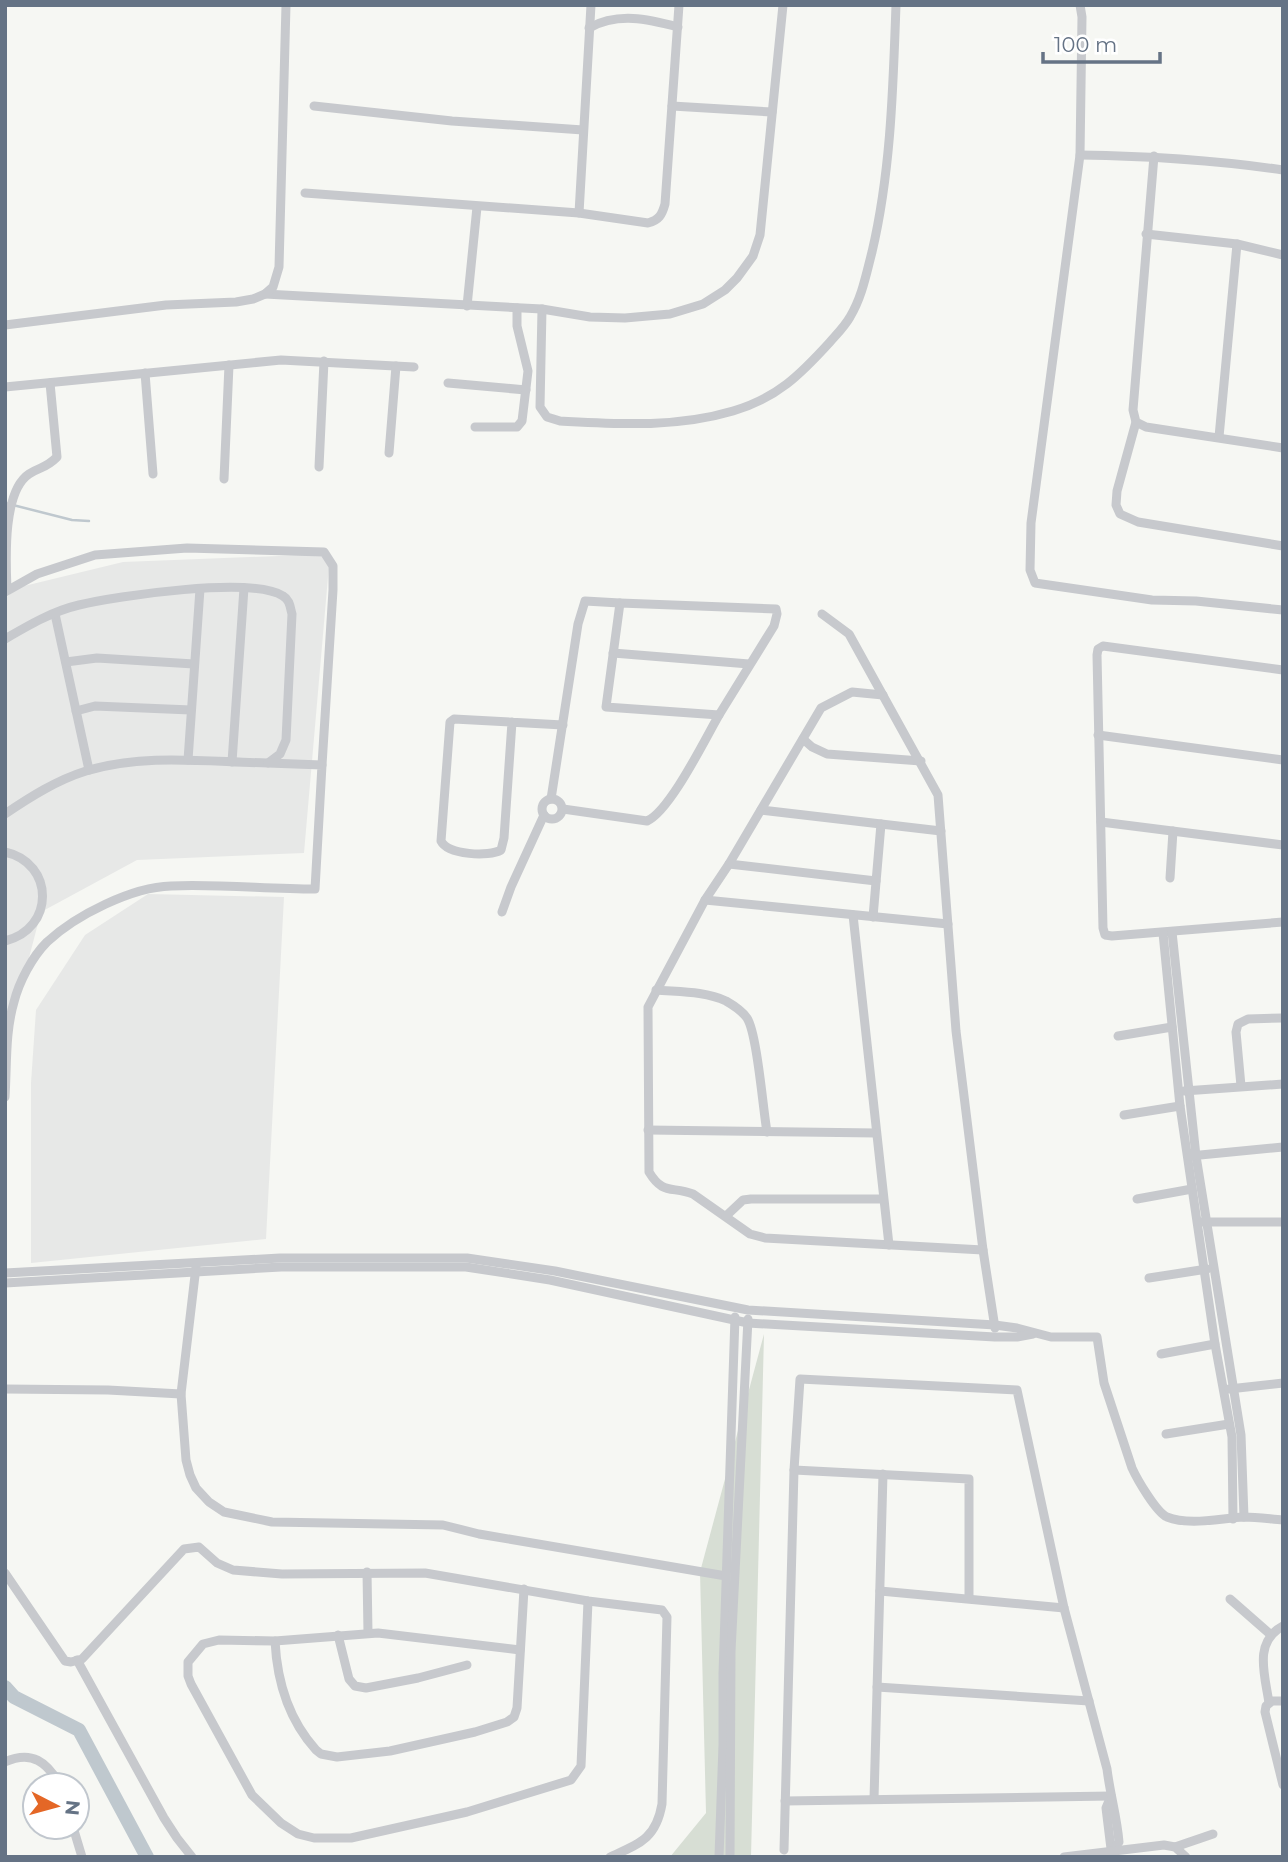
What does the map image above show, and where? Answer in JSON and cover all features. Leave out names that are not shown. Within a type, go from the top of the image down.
[{"type":"street","points":[[265,294],[273,287],[279,267],[286,5]]},
{"type":"street","points":[[579,213],[591,5]]},
{"type":"street","points":[[305,193],[579,213],[648,223],[656,221],[663,213],[664,204],[679,5]]},
{"type":"street","points":[[5,325],[166,305],[236,302],[265,294],[542,309],[590,317],[647,316],[689,309],[715,299],[737,278],[752,256],[760,235],[783,5]]},
{"type":"street","points":[[542,309],[540,407],[547,417],[560,421],[658,425],[733,411],[781,391],[803,372],[849,319],[863,287],[884,194],[893,88],[896,5]]},
{"type":"street","points":[[1080,5],[1080,155],[1031,523],[1029,561],[1035,583],[1152,600],[1196,601],[1283,610]]},
{"type":"street","points":[[589,28],[600,23],[629,18],[678,27]]},
{"type":"street","points":[[314,106],[452,121],[583,130]]},
{"type":"street","points":[[672,106],[772,112]]},
{"type":"street","points":[[1080,155],[1154,156],[1283,170]]},
{"type":"street","points":[[1154,156],[1133,410],[1136,422],[1117,491],[1116,505],[1120,514],[1139,522],[1283,546]]},
{"type":"street","points":[[467,306],[477,207]]},
{"type":"street","points":[[1146,234],[1237,244],[1283,255]]},
{"type":"street","points":[[1219,437],[1237,244]]},
{"type":"street","points":[[475,427],[517,427],[522,421],[528,370],[517,326],[517,308]]},
{"type":"street","points":[[5,387],[281,360],[414,367]]},
{"type":"street","points":[[318,467],[324,361]]},
{"type":"street","points":[[224,479],[229,365]]},
{"type":"street","points":[[389,453],[396,366]]},
{"type":"street","points":[[145,373],[153,474]]},
{"type":"street","points":[[5,1097],[7,1040],[13,1003],[22,979],[45,944],[62,929],[96,909],[129,895],[169,886],[315,889],[333,566],[324,552],[187,548],[94,555],[37,574],[6,591],[5,554],[12,504],[28,475],[46,468],[57,457],[50,383]]},
{"type":"street","points":[[448,383],[526,390]]},
{"type":"street","points":[[1136,422],[1146,427],[1283,448]]},
{"type":"street","points":[[232,762],[244,588]]},
{"type":"street","points":[[5,639],[39,619],[90,603],[200,589],[244,588],[282,595],[289,602],[292,614],[286,740],[280,754],[268,763]]},
{"type":"street","points":[[188,760],[200,589]]},
{"type":"street","points":[[502,912],[544,815],[543,805],[551,799],[578,624],[585,601],[776,609],[774,626],[655,817],[647,821],[563,809]]},
{"type":"street","points":[[620,603],[606,707],[719,715]]},
{"type":"street","points":[[55,614],[89,770]]},
{"type":"street","points":[[822,614],[849,634],[938,795],[956,1031],[995,1337]]},
{"type":"street","points":[[1283,670],[1103,646],[1098,649],[1097,654],[1103,932],[1112,936],[1283,922]]},
{"type":"street","points":[[613,653],[749,664]]},
{"type":"street","points":[[66,663],[97,658],[194,664]]},
{"type":"street","points":[[883,695],[852,692],[821,708],[705,900],[656,990],[648,1007],[649,1172],[656,1184],[666,1190],[682,1190],[693,1194],[750,1234],[765,1238],[983,1250]]},
{"type":"street","points":[[76,711],[95,706],[191,710]]},
{"type":"street","points":[[512,722],[501,850],[494,853],[452,851],[444,847],[441,841],[450,722],[454,719],[512,722],[563,725]]},
{"type":"street","points":[[1098,735],[1283,760]]},
{"type":"street","points":[[803,739],[827,754],[921,761]]},
{"type":"street","points":[[5,814],[48,787],[105,766],[188,760],[322,765]]},
{"type":"street","points":[[544,815],[554,819],[563,809],[560,802],[551,799]]},
{"type":"street","points":[[761,810],[941,831]]},
{"type":"street","points":[[1101,822],[1283,845]]},
{"type":"street","points":[[873,917],[881,824]]},
{"type":"street","points":[[1170,878],[1173,831]]},
{"type":"street","points":[[5,852],[23,859],[34,869],[41,882],[43,897],[40,912],[33,925],[22,935],[5,941]]},
{"type":"street","points":[[729,864],[876,881]]},
{"type":"street","points":[[705,900],[948,924]]},
{"type":"street","points":[[853,915],[889,1245]]},
{"type":"street","points":[[1167,932],[1172,1027],[1184,1091],[1180,1106],[1192,1156],[1192,1189],[1201,1222]]},
{"type":"street","points":[[1167,932],[1192,1156],[1229,1389],[1233,1519]]},
{"type":"street","points":[[656,990],[708,995],[725,1001],[748,1020],[753,1037],[766,1132]]},
{"type":"street","points":[[1241,1086],[1236,1032],[1238,1024],[1248,1019],[1283,1017]]},
{"type":"street","points":[[1118,1036],[1172,1027]]},
{"type":"street","points":[[1184,1091],[1283,1084]]},
{"type":"street","points":[[1125,1115],[1180,1106]]},
{"type":"street","points":[[648,1129],[876,1133]]},
{"type":"street","points":[[1192,1156],[1283,1147]]},
{"type":"street","points":[[1137,1199],[1192,1189]]},
{"type":"street","points":[[726,1216],[743,1200],[751,1199],[883,1199]]},
{"type":"street","points":[[1201,1222],[1283,1222]]},
{"type":"street","points":[[5,1283],[280,1258],[467,1258],[555,1271],[748,1310],[995,1325],[1051,1337],[1097,1337],[1104,1383],[1137,1480],[1163,1514],[1168,1517],[1215,1522],[1244,1517],[1283,1520]]},
{"type":"street","points":[[5,1273],[196,1267],[466,1267],[550,1280],[748,1323],[995,1337],[1035,1334]]},
{"type":"street","points":[[196,1267],[181,1394],[186,1460],[196,1488],[209,1502],[224,1512],[272,1522],[443,1525],[479,1534],[726,1576]]},
{"type":"street","points":[[1149,1278],[1208,1269]]},
{"type":"street","points":[[1208,1269],[1215,1344],[1241,1435],[1244,1517]]},
{"type":"street","points":[[719,1857],[736,1308]]},
{"type":"street","points":[[730,1857],[731,1651],[748,1310]]},
{"type":"street","points":[[1161,1354],[1215,1344]]},
{"type":"street","points":[[783,1850],[794,1470],[800,1379],[1017,1390],[1064,1608],[1115,1807],[1119,1842],[1112,1854]]},
{"type":"street","points":[[1229,1389],[1283,1383]]},
{"type":"street","points":[[5,1389],[181,1394]]},
{"type":"street","points":[[1166,1434],[1229,1424]]},
{"type":"street","points":[[794,1470],[969,1479],[969,1598]]},
{"type":"street","points":[[874,1799],[883,1474]]},
{"type":"street","points":[[5,1573],[65,1661],[77,1660],[184,1549],[191,1547],[199,1547],[217,1563],[233,1570],[282,1574],[425,1573],[588,1601],[656,1608],[665,1612],[667,1617],[660,1819],[641,1843],[610,1857]]},
{"type":"street","points":[[367,1572],[368,1633]]},
{"type":"street","points":[[275,1640],[281,1686],[294,1718],[316,1750],[321,1754],[337,1757],[390,1751],[475,1732],[507,1722],[514,1717],[517,1708],[524,1588]]},
{"type":"street","points":[[880,1591],[1064,1608]]},
{"type":"street","points":[[1230,1600],[1270,1634]]},
{"type":"street","points":[[520,1650],[368,1633],[275,1640],[219,1640],[203,1644],[188,1662],[188,1676],[252,1795],[298,1835],[351,1838],[467,1812],[571,1780],[576,1775],[581,1766],[588,1601]]},
{"type":"street","points":[[1283,1626],[1270,1634],[1262,1655],[1269,1703],[1265,1712],[1283,1784]]},
{"type":"street","points":[[338,1635],[349,1679],[359,1687],[418,1678],[467,1665]]},
{"type":"street","points":[[77,1660],[164,1818],[192,1857]]},
{"type":"street","points":[[877,1687],[1089,1700]]},
{"type":"street","points":[[1269,1703],[1283,1701]]},
{"type":"street","points":[[5,1762],[21,1756],[36,1759],[52,1771]]},
{"type":"street","points":[[785,1801],[1111,1796]]},
{"type":"street","points":[[1064,1857],[1112,1854],[1164,1845],[1175,1847],[1213,1834]]},
{"type":"street","points":[[1175,1847],[1186,1857]]},
{"type":"shaded area","points":[[330,554],[304,853],[137,860],[41,912],[9,1034],[5,1034],[5,598],[20,587],[123,562]]},
{"type":"shaded area","points":[[148,894],[284,897],[266,1239],[31,1263],[31,1083],[36,1010],[85,935]]},
{"type":"shaded area","points":[[764,1334],[751,1857],[670,1857],[706,1813],[700,1572]]},
{"type":"waterway","points":[[5,503],[72,520],[89,521]]},
{"type":"waterway","points":[[5,1687],[14,1697],[79,1730],[147,1857]]}]
